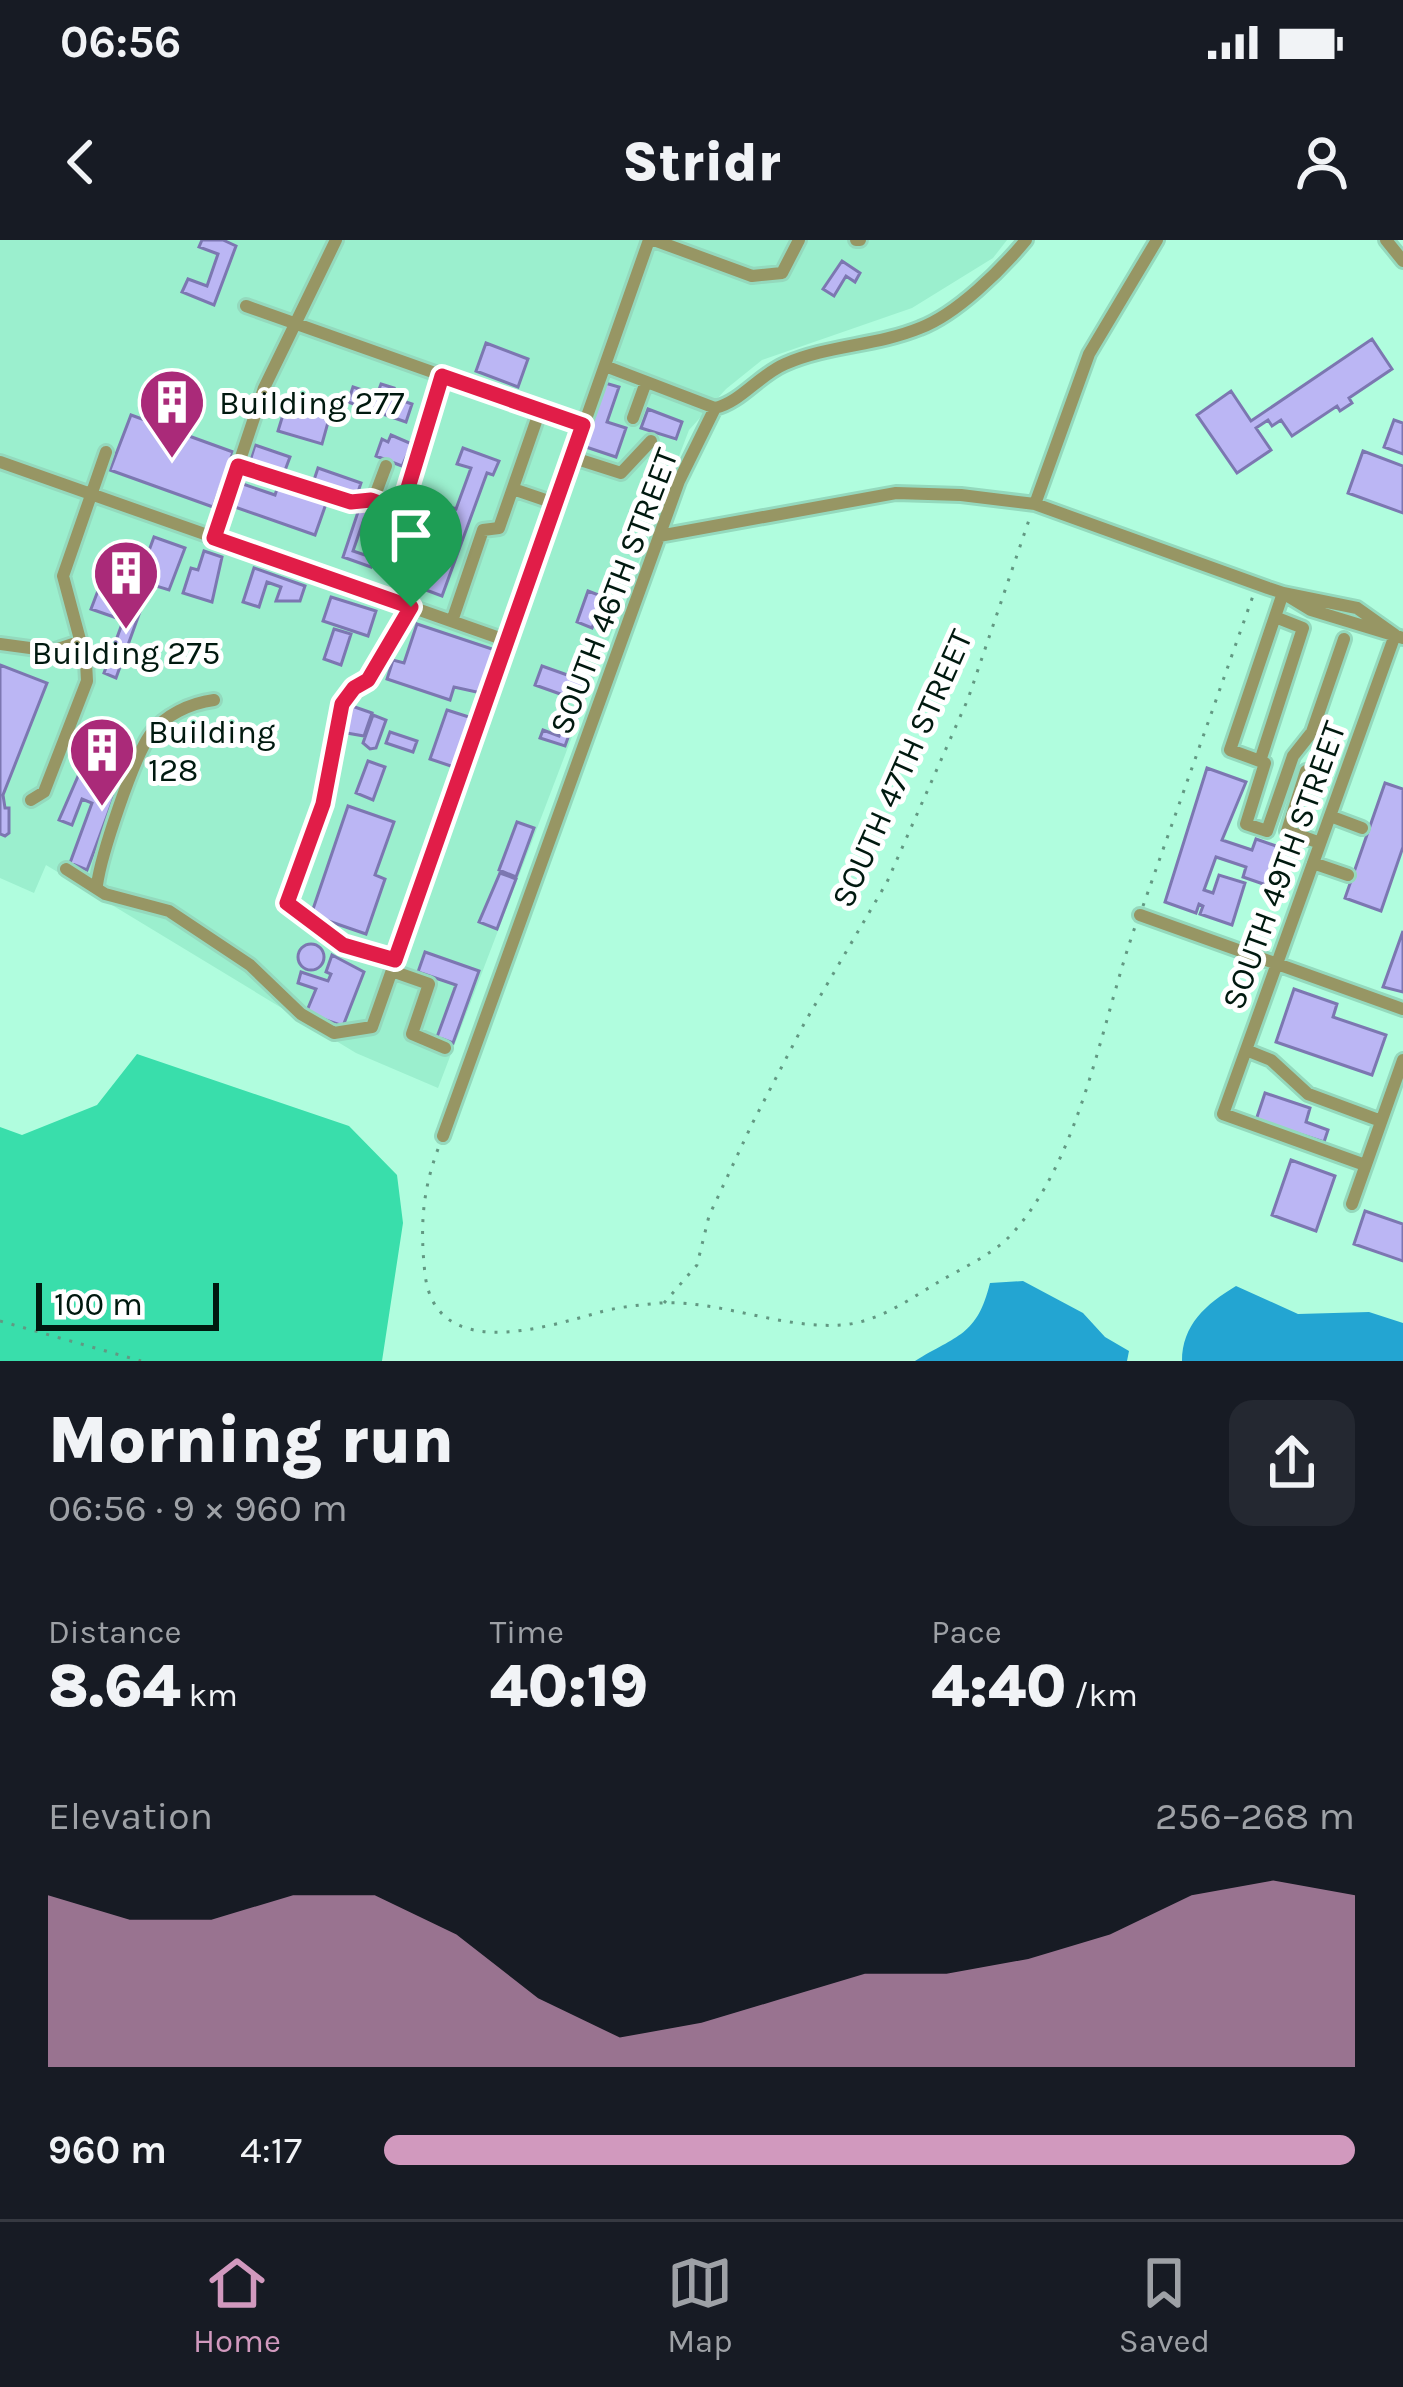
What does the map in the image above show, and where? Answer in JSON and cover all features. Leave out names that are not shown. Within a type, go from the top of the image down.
[{"type":"street","points":[[214,538],[264,388],[335,240]]},
{"type":"street","points":[[66,869],[97,884],[105,894],[169,911],[250,965],[302,1014],[334,1033],[372,1027],[505,640],[651,240],[676,244],[760,277],[782,273],[799,240]]},
{"type":"street","points":[[604,366],[715,408],[729,405],[782,365],[829,348],[922,328],[999,272],[1026,240]]},
{"type":"street","points":[[1035,504],[1089,354],[1157,240]]},
{"type":"street","points":[[1385,240],[1403,261]]},
{"type":"street","points":[[246,306],[583,425]]},
{"type":"street","points":[[238,466],[351,502],[371,500],[401,511],[442,376]]},
{"type":"street","points":[[633,418],[646,382]]},
{"type":"street","name":"SOUTH 46TH STREET","points":[[443,1136],[679,481],[715,408]]},
{"type":"street","points":[[452,621],[483,530],[499,528],[540,410]]},
{"type":"street","points":[[571,457],[621,473],[651,441]]},
{"type":"street","points":[[31,800],[44,792],[87,681],[88,669],[63,576],[106,452]]},
{"type":"street","points":[[0,462],[505,640]]},
{"type":"street","points":[[371,500],[386,466]]},
{"type":"street","points":[[512,489],[554,503]]},
{"type":"street","points":[[659,536],[896,493],[1035,504],[1283,593],[1357,608],[1399,636]]},
{"type":"street","points":[[1283,593],[1230,750],[1265,763],[1246,824],[1268,831],[1293,756],[1312,732],[1344,639]]},
{"type":"street","points":[[411,607],[368,680],[354,688],[342,704],[323,804],[287,903],[343,945],[429,984],[412,1034],[445,1048]]},
{"type":"street","points":[[1260,761],[1303,628],[1275,617]]},
{"type":"street","name":"SOUTH 49TH STREET","points":[[1366,1165],[1223,1114],[1399,636]]},
{"type":"street","points":[[0,644],[52,651],[79,643]]},
{"type":"street","points":[[97,884],[101,857],[149,735],[183,709],[214,700]]},
{"type":"street","points":[[1306,771],[1287,831],[1320,843]]},
{"type":"street","points":[[1330,816],[1362,828]]},
{"type":"street","points":[[1313,862],[1348,875]]},
{"type":"street","points":[[1139,915],[1403,1009]]},
{"type":"street","points":[[1246,1050],[1271,1060],[1308,1094],[1381,1121]]},
{"type":"street","points":[[1352,1204],[1403,1060]]},
{"type":"path","name":"SOUTH 47TH STREET","points":[[664,1303],[697,1265],[709,1216],[752,1124],[887,882],[968,699],[1035,504]]},
{"type":"path","points":[[443,1136],[425,1183],[420,1229],[427,1294],[448,1322],[496,1337],[536,1332],[602,1311],[664,1303],[841,1325],[884,1314],[1007,1238],[1039,1194],[1066,1138],[1139,915],[1257,584]]},
{"type":"path","points":[[0,1321],[141,1361]]},
{"type":"shaded area","points":[[0,240],[1007,240],[993,258],[912,308],[762,360],[726,389],[689,430],[438,1088],[356,1053],[46,865],[34,893],[0,878]]},
{"type":"shaded area","points":[[137,1054],[349,1126],[397,1175],[403,1223],[382,1361],[0,1361],[0,1127],[22,1135],[97,1105]]},
{"type":"water","points":[[1023,1281],[1083,1313],[1105,1337],[1129,1351],[1127,1361],[915,1361],[972,1324],[990,1283]]},
{"type":"water","points":[[1236,1286],[1298,1314],[1369,1312],[1403,1323],[1403,1361],[1182,1361],[1191,1326]]},
{"type":"building","points":[[202,240],[223,240],[236,246],[214,305],[182,292],[188,279],[207,286],[218,254],[199,247]]},
{"type":"building","points":[[842,261],[860,273],[855,282],[846,276],[834,296],[823,289]]},
{"type":"building","points":[[1372,339],[1392,369],[1349,398],[1352,403],[1340,411],[1337,406],[1292,436],[1281,420],[1272,426],[1268,420],[1256,428],[1271,450],[1237,473],[1197,415],[1231,391],[1251,421]]},
{"type":"building","points":[[486,343],[528,359],[518,387],[476,371]]},
{"type":"building","points":[[605,383],[619,387],[607,422],[626,428],[616,457],[583,446]]},
{"type":"building","points":[[381,384],[394,388],[391,397],[412,404],[406,422],[348,402],[353,387],[377,395]]},
{"type":"building","points":[[289,395],[332,408],[322,444],[278,431]]},
{"type":"building","points":[[648,409],[682,422],[676,439],[641,428]]},
{"type":"building","name":"Building 277","points":[[131,415],[233,452],[213,507],[110,470]]},
{"type":"building","points":[[1394,420],[1403,423],[1403,454],[1384,447]]},
{"type":"building","points":[[391,435],[412,444],[402,466],[376,456],[382,439],[388,442]]},
{"type":"building","points":[[255,445],[290,457],[284,473],[250,461]]},
{"type":"building","points":[[463,448],[499,461],[493,475],[487,473],[442,596],[418,587],[428,559],[436,562],[447,529],[443,523],[409,511],[415,494],[456,509],[471,468],[457,464]]},
{"type":"building","points":[[1363,451],[1403,466],[1403,513],[1348,493]]},
{"type":"building","points":[[318,468],[361,483],[356,498],[313,483]]},
{"type":"building","points":[[240,483],[275,495],[279,483],[327,501],[315,535],[232,506]]},
{"type":"building","points":[[361,503],[394,519],[391,528],[364,519],[353,551],[374,558],[371,567],[343,557]]},
{"type":"building","points":[[412,524],[424,528],[406,581],[395,577]]},
{"type":"building","name":"Building 275","points":[[154,537],[185,548],[169,590],[150,584],[116,678],[104,673]]},
{"type":"building","points":[[115,546],[138,555],[114,617],[91,609]]},
{"type":"building","points":[[204,551],[222,557],[212,602],[183,593],[191,568],[198,570]]},
{"type":"building","points":[[254,568],[305,586],[300,601],[276,601],[281,587],[267,582],[259,607],[243,602]]},
{"type":"building","points":[[588,591],[604,597],[592,628],[577,622]]},
{"type":"building","points":[[331,597],[376,611],[368,636],[323,621]]},
{"type":"building","points":[[417,624],[495,650],[481,693],[454,687],[450,700],[387,679],[393,660],[404,663]]},
{"type":"building","points":[[334,629],[351,634],[341,665],[324,659]]},
{"type":"building","points":[[0,665],[47,683],[3,795],[5,808],[9,808],[5,836],[0,834]]},
{"type":"building","points":[[542,666],[587,682],[580,701],[535,685]]},
{"type":"building","points":[[349,705],[372,713],[364,736],[341,732]]},
{"type":"building","points":[[447,710],[472,718],[454,767],[430,759]]},
{"type":"building","points":[[373,715],[386,720],[376,748],[370,749],[363,743]]},
{"type":"building","points":[[564,721],[573,724],[565,746],[540,738],[543,730],[559,736]]},
{"type":"building","points":[[390,732],[417,741],[413,752],[386,743]]},
{"type":"building","name":"Building 128","points":[[89,751],[126,765],[87,870],[70,863],[92,803],[82,799],[72,825],[59,820]]},
{"type":"building","points":[[368,761],[385,767],[373,800],[356,793]]},
{"type":"building","points":[[1207,768],[1246,782],[1222,840],[1252,850],[1256,839],[1282,848],[1269,886],[1243,877],[1246,867],[1216,857],[1204,890],[1213,893],[1219,875],[1245,883],[1232,925],[1200,914],[1203,906],[1199,904],[1196,913],[1165,902]]},
{"type":"building","points":[[1385,783],[1403,789],[1403,847],[1381,911],[1345,898]]},
{"type":"building","points":[[348,806],[394,822],[375,875],[385,879],[366,934],[311,915]]},
{"type":"building","points":[[517,822],[534,828],[516,877],[499,870]]},
{"type":"building","points":[[500,873],[516,879],[497,929],[479,922]]},
{"type":"building","points":[[1403,931],[1403,992],[1383,987]]},
{"type":"building","points":[[311,944],[324,957],[311,970],[298,957]]},
{"type":"building","points":[[425,952],[479,971],[453,1043],[437,1037],[456,985],[418,972]]},
{"type":"building","points":[[332,955],[364,972],[343,1026],[306,1013],[316,989],[298,983],[301,972],[328,981]]},
{"type":"building","points":[[1294,989],[1337,1004],[1333,1017],[1386,1035],[1372,1075],[1276,1042]]},
{"type":"building","points":[[1265,1093],[1310,1108],[1306,1122],[1328,1130],[1324,1142],[1256,1120]]},
{"type":"building","points":[[1291,1160],[1335,1176],[1316,1231],[1272,1215]]},
{"type":"building","points":[[1365,1211],[1403,1224],[1403,1261],[1354,1244]]},
{"type":"place","name":"Building 277","points":[[172,461]]},
{"type":"place","name":"Building 275","points":[[126,632]]},
{"type":"place","name":"Building 128","points":[[102,809]]},
{"type":"route","points":[[442,376],[583,425],[395,960],[343,945],[306,922],[287,903],[323,804],[342,704],[354,688],[368,680],[411,607],[214,538],[238,466],[351,502],[371,500],[401,511],[442,376]]}]
